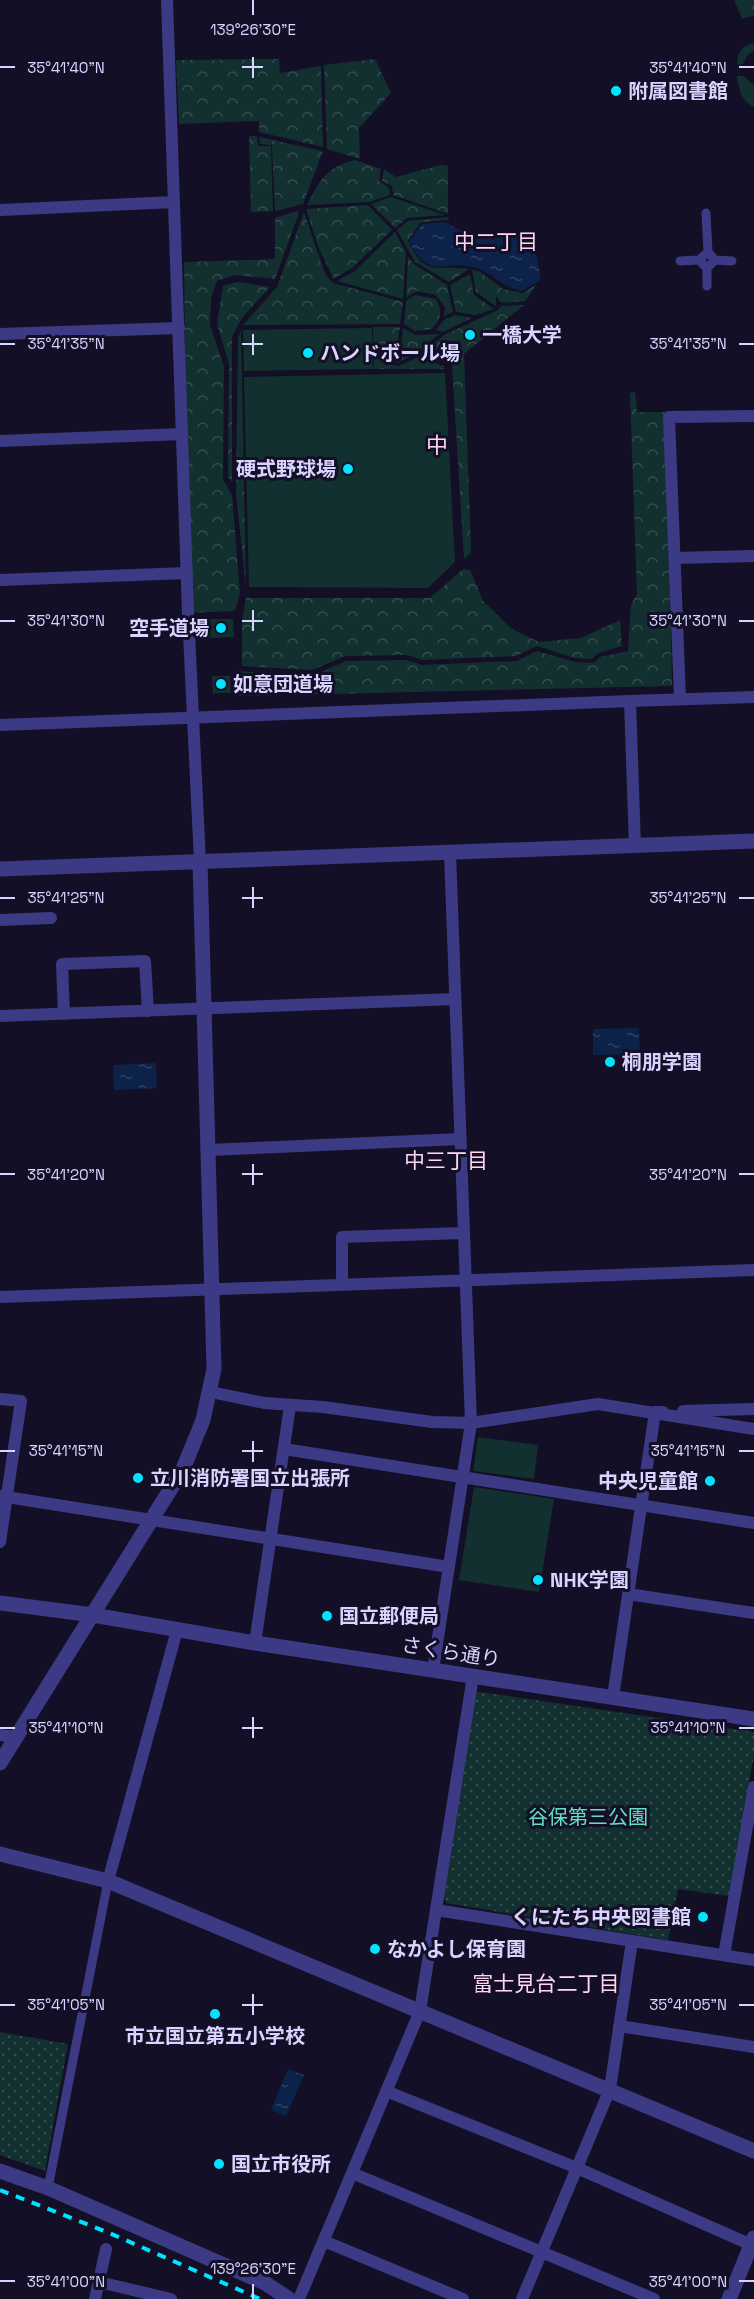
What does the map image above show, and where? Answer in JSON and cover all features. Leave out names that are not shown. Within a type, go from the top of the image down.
[{"type":"street","points":[[0,1763],[8,1736],[93,1615],[183,1469],[195,1444],[211,1392],[214,1369],[200,862],[187,573],[167,0]]},
{"type":"street","points":[[0,210],[174,202]]},
{"type":"street","points":[[706,213],[708,252],[715,260],[732,261]]},
{"type":"street","points":[[680,261],[699,260],[708,252]]},
{"type":"street","points":[[699,260],[707,268],[707,286]]},
{"type":"street","points":[[707,268],[715,260]]},
{"type":"street","points":[[0,334],[179,328]]},
{"type":"street","points":[[680,699],[669,417],[754,416]]},
{"type":"street","points":[[0,441],[182,434]]},
{"type":"street","points":[[675,558],[754,556]]},
{"type":"street","points":[[0,580],[187,573]]},
{"type":"street","points":[[0,725],[754,697]]},
{"type":"street","points":[[630,701],[635,846]]},
{"type":"street","points":[[0,869],[754,841]]},
{"type":"street","points":[[433,1670],[471,1423],[450,853]]},
{"type":"street","points":[[0,920],[51,918]]},
{"type":"street","points":[[64,1014],[62,964],[74,963],[145,961],[148,1011]]},
{"type":"street","points":[[0,1016],[455,999]]},
{"type":"street","points":[[208,1150],[460,1139]]},
{"type":"street","points":[[342,1284],[342,1237],[463,1233]]},
{"type":"street","points":[[0,1297],[754,1270]]},
{"type":"street","points":[[211,1392],[290,1406],[323,1407],[432,1422],[471,1423],[598,1404],[754,1429]]},
{"type":"street","points":[[0,1399],[21,1401],[3,1497],[0,1542]]},
{"type":"street","points":[[255,1643],[290,1406]]},
{"type":"street","points":[[655,1412],[754,1409]]},
{"type":"street","points":[[612,1697],[655,1412]]},
{"type":"street","points":[[284,1449],[754,1523]]},
{"type":"street","points":[[3,1497],[449,1567]]},
{"type":"street","points":[[628,1594],[754,1613]]},
{"type":"street","name":"さくら通り","points":[[0,1604],[93,1615],[255,1643],[754,1719]]},
{"type":"street","points":[[48,2188],[108,1881],[177,1630]]},
{"type":"street","points":[[299,2299],[420,2011],[473,1676]]},
{"type":"street","points":[[724,1955],[754,1787]]},
{"type":"street","points":[[0,1854],[108,1881],[754,2151]]},
{"type":"street","points":[[436,1910],[754,1960]]},
{"type":"street","points":[[522,2299],[610,2089],[632,1941]]},
{"type":"street","points":[[620,2026],[754,2047]]},
{"type":"street","points":[[386,2091],[753,2243],[729,2299]]},
{"type":"street","points":[[0,2171],[48,2188],[265,2283],[289,2299]]},
{"type":"street","points":[[352,2173],[542,2251],[626,2294],[654,2299]]},
{"type":"street","points":[[324,2241],[463,2299]]},
{"type":"street","points":[[95,2299],[106,2249]]},
{"type":"street","points":[[99,2282],[171,2299]]},
{"type":"green space","points":[[734,0],[754,0],[754,16],[742,18]]},
{"type":"green space","points":[[754,43],[754,50],[742,65],[737,64],[741,50]]},
{"type":"green space","points":[[279,59],[280,73],[321,66],[323,147],[259,132],[259,121],[179,124],[176,60]]},
{"type":"green space","points":[[375,59],[391,93],[359,128],[360,159],[327,149],[324,65]]},
{"type":"green space","points":[[737,76],[743,76],[754,85],[754,107],[746,102],[741,94]]},
{"type":"green space","points":[[249,136],[257,136],[258,146],[271,146],[273,211],[251,212]]},
{"type":"green space","points":[[259,137],[323,151],[303,204],[275,211],[272,145],[260,144]]},
{"type":"green space","points":[[355,160],[381,169],[379,181],[389,188],[390,195],[369,202],[307,205],[316,188],[330,171]]},
{"type":"green space","points":[[441,165],[448,166],[448,214],[393,195],[392,186],[382,181],[384,169],[396,177]]},
{"type":"green space","points":[[391,197],[445,215],[407,218],[395,228],[371,204]]},
{"type":"green space","points":[[368,205],[392,230],[353,267],[334,279],[319,249],[306,209]]},
{"type":"green space","points":[[297,211],[299,213],[275,279],[234,275],[217,281],[211,298],[210,325],[224,367],[223,479],[232,495],[240,593],[235,611],[188,613],[184,262],[275,259],[275,218]]},
{"type":"green space","points":[[304,212],[325,274],[333,283],[403,302],[400,324],[243,325],[277,287]]},
{"type":"green space","points":[[449,217],[448,220],[421,222],[408,241],[414,253],[426,265],[469,269],[449,282],[415,262],[397,230],[408,221]]},
{"type":"green space","points":[[395,232],[406,252],[403,299],[337,281],[355,271]]},
{"type":"green space","points":[[408,257],[414,264],[447,285],[453,312],[444,316],[445,307],[436,295],[416,291],[406,298]]},
{"type":"green space","points":[[472,270],[479,271],[503,289],[523,293],[537,284],[525,301],[501,303],[496,296],[496,306],[476,292]]},
{"type":"green space","points":[[470,274],[474,295],[494,309],[476,315],[456,312],[450,285]]},
{"type":"green space","points":[[238,282],[270,287],[241,319],[232,337],[232,482],[228,477],[229,364],[217,324],[223,286]]},
{"type":"green space","points":[[415,295],[436,299],[440,315],[432,329],[415,331],[404,324],[406,301]]},
{"type":"green space","points":[[524,305],[464,354],[471,549],[470,554],[464,559],[452,365],[421,354],[444,335],[498,310],[501,306]]},
{"type":"green space","points":[[455,315],[472,318],[443,332],[436,330],[444,320]]},
{"type":"green space","points":[[373,327],[400,327],[396,350],[382,359],[383,363],[399,366],[418,357],[444,366],[444,369],[374,369]]},
{"type":"green space","name":"ハンドボール場","points":[[372,328],[373,369],[244,371],[243,330]]},
{"type":"green space","points":[[403,328],[415,335],[439,334],[416,354],[397,363],[388,360],[400,352]]},
{"type":"green space","points":[[241,331],[246,587],[236,494],[238,338]]},
{"type":"green space","name":"硬式野球場","points":[[445,373],[455,562],[428,588],[249,587],[244,377]]},
{"type":"green space","points":[[635,392],[637,412],[666,412],[672,686],[239,696],[238,671],[312,676],[346,661],[407,660],[422,665],[517,661],[537,651],[575,662],[594,663],[600,657],[628,651],[631,605],[637,594],[630,393]]},
{"type":"green space","points":[[463,569],[470,570],[483,601],[512,629],[539,642],[581,638],[620,620],[622,646],[598,653],[592,659],[575,658],[537,646],[516,656],[423,660],[407,655],[345,656],[312,670],[242,666],[242,621],[246,598],[430,598]]},
{"type":"green space","name":"空手道場","points":[[208,619],[233,619],[234,637],[208,638]]},
{"type":"green space","name":"如意団道場","points":[[212,676],[230,676],[231,693],[213,693]]},
{"type":"green space","points":[[478,1437],[538,1445],[534,1479],[473,1471]]},
{"type":"green space","points":[[474,1487],[554,1499],[539,1592],[459,1580]]},
{"type":"green space","name":"谷保第三公園","points":[[474,1691],[754,1732],[754,1755],[729,1896],[678,1889],[668,1940],[446,1903],[443,1894]]},
{"type":"green space","points":[[0,2032],[68,2044],[45,2171],[0,2155]]},
{"type":"water","points":[[445,222],[477,239],[509,237],[527,240],[537,257],[541,280],[522,291],[509,287],[487,273],[470,266],[433,266],[425,262],[417,255],[409,242],[422,224]]},
{"type":"water","points":[[639,1028],[640,1054],[593,1055],[593,1029]]},
{"type":"water","points":[[156,1063],[157,1088],[114,1090],[113,1065]]},
{"type":"water","points":[[288,2069],[304,2075],[286,2116],[271,2110]]},
{"type":"railway","points":[[0,2190],[107,2232],[260,2299]]},
{"type":"place","name":"附属図書館","points":[[616,91]]},
{"type":"place","name":"一橋大学","points":[[470,335]]},
{"type":"place","name":"ハンドボール場","points":[[308,353]]},
{"type":"place","name":"硬式野球場","points":[[348,469]]},
{"type":"place","name":"空手道場","points":[[221,628]]},
{"type":"place","name":"如意団道場","points":[[221,684]]},
{"type":"place","name":"桐朋学園","points":[[610,1062]]},
{"type":"place","name":"立川消防署国立出張所","points":[[138,1478]]},
{"type":"place","name":"中央児童館","points":[[710,1481]]},
{"type":"place","name":"NHK学園","points":[[538,1580]]},
{"type":"place","name":"国立郵便局","points":[[327,1616]]},
{"type":"place","name":"くにたち中央図書館","points":[[703,1917]]},
{"type":"place","name":"なかよし保育園","points":[[375,1949]]},
{"type":"place","name":"市立国立第五小学校","points":[[215,2014]]},
{"type":"place","name":"国立市役所","points":[[219,2164]]},
{"type":"district","name":"中二丁目","points":[[496,242]]},
{"type":"district","name":"中","points":[[437,445]]},
{"type":"district","name":"中三丁目","points":[[446,1161]]},
{"type":"district","name":"富士見台二丁目","points":[[546,1984]]}]
